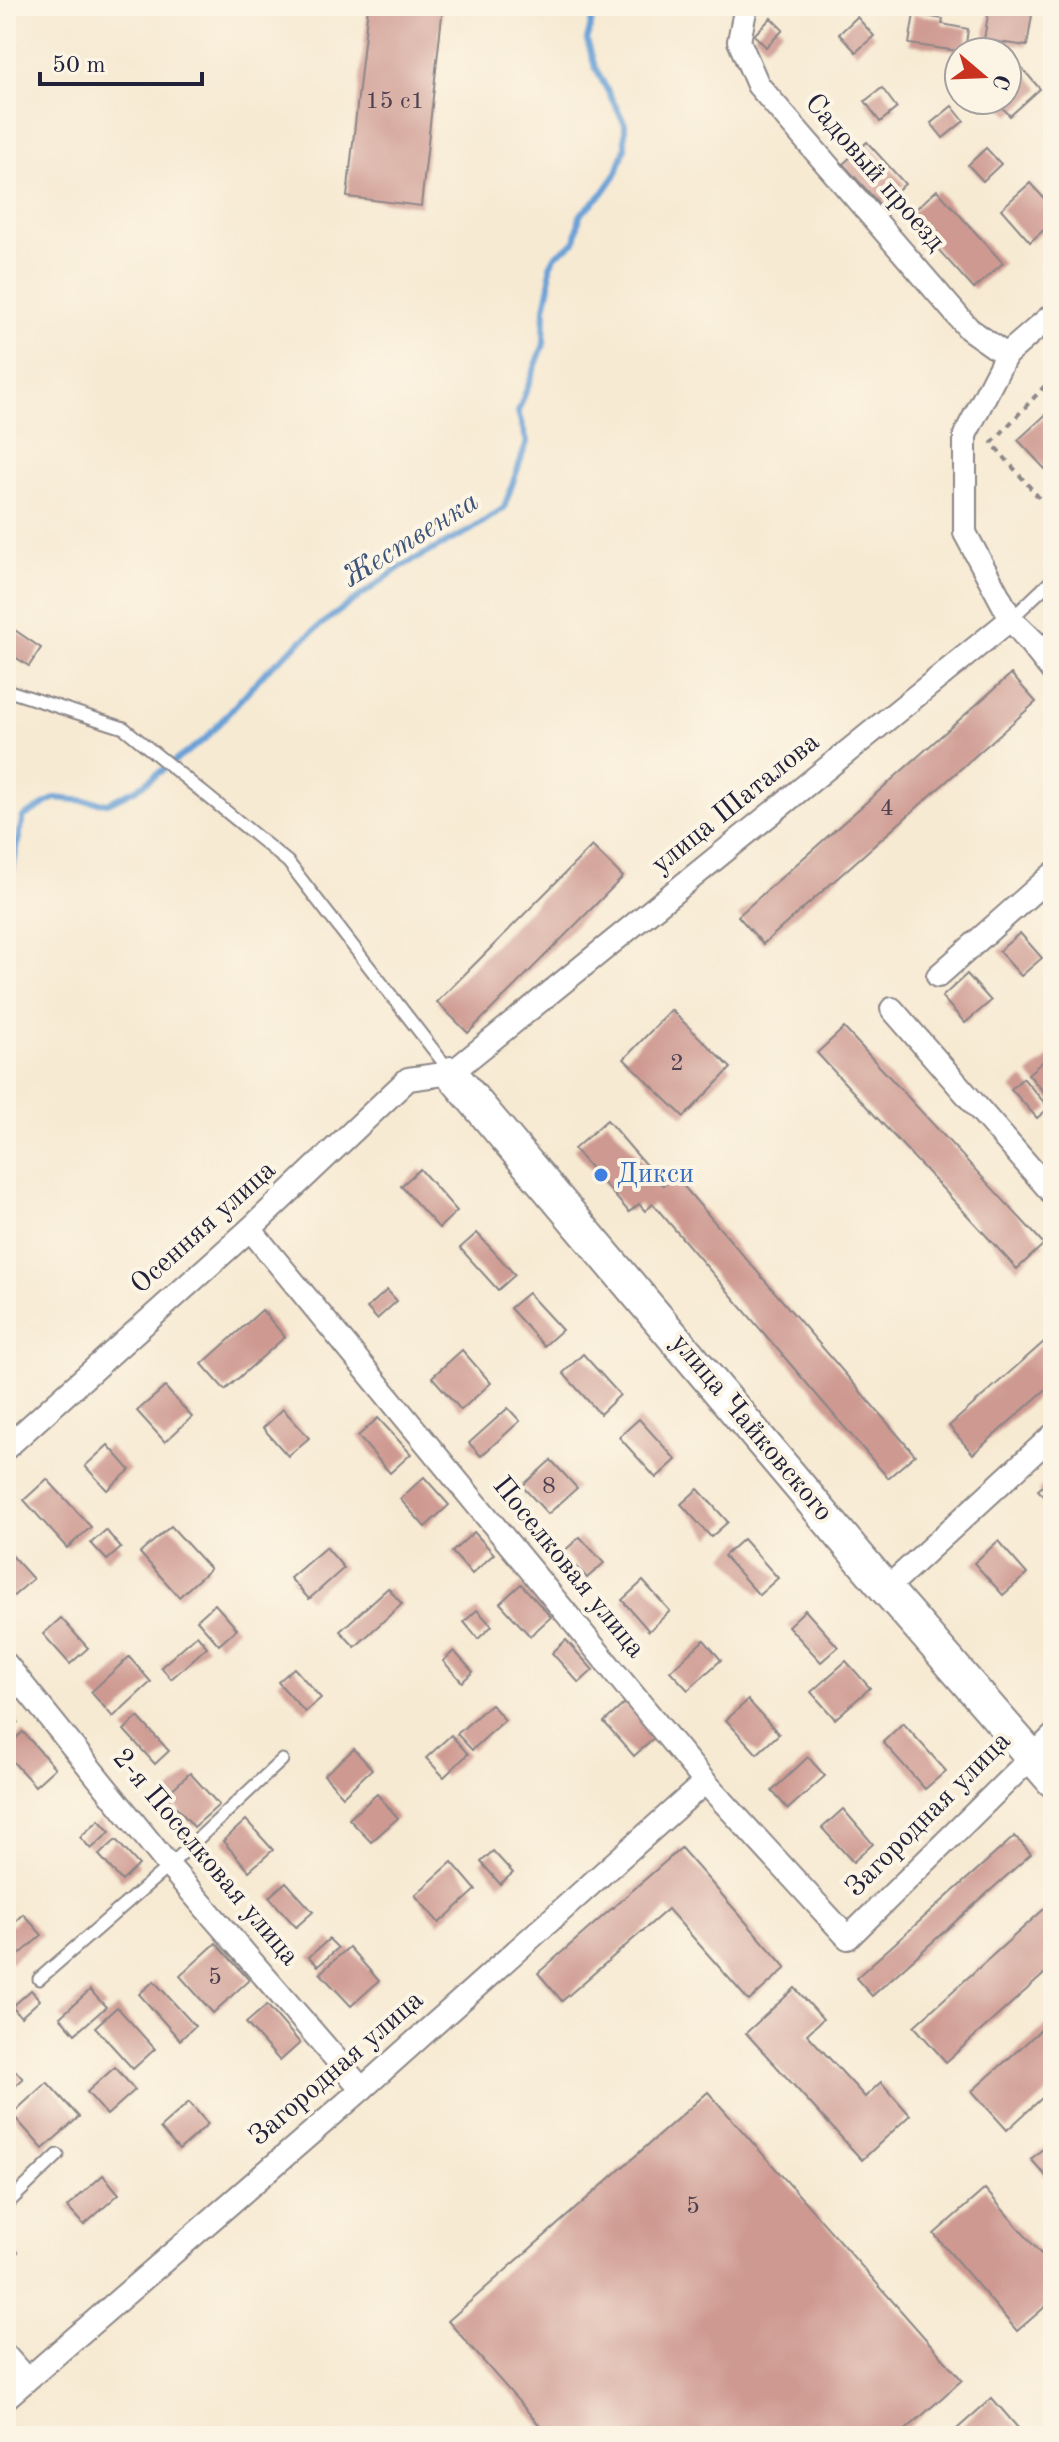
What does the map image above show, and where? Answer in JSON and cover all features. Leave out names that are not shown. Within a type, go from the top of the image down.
[{"type":"street","name":"Садовый проезд","points":[[746,6],[739,41],[758,85],[969,329],[1006,355]]},
{"type":"street","points":[[1053,314],[1006,355],[965,435],[965,533],[1011,619],[1053,672]]},
{"type":"street","points":[[1011,619],[1044,651],[1053,641]]},
{"type":"street","name":"улица Шаталова","points":[[451,1073],[1011,619]]},
{"type":"street","points":[[938,976],[1053,874]]},
{"type":"street","points":[[892,1009],[1048,1180]]},
{"type":"street","name":"Осенняя улица","points":[[6,1448],[250,1229],[408,1079],[451,1073]]},
{"type":"street","name":"улица Чайковского","points":[[451,1073],[886,1589],[1042,1746],[1053,1781]]},
{"type":"street","name":"Поселковая улица","points":[[250,1229],[705,1782],[848,1938]]},
{"type":"street","points":[[886,1589],[1053,1435]]},
{"type":"street","name":"2-я Поселковая улица","points":[[6,1664],[169,1866],[362,2089]]},
{"type":"street","name":"Загородная улица","points":[[848,1938],[1042,1746]]},
{"type":"street","name":"Загородная улица","points":[[6,2398],[362,2089],[705,1782]]},
{"type":"street","points":[[6,2356],[26,2379]]},
{"type":"lane","points":[[1011,619],[1053,579]]},
{"type":"lane","points":[[6,690],[124,728],[288,862],[451,1073]]},
{"type":"lane","points":[[39,1979],[169,1866],[282,1760]]},
{"type":"lane","points":[[6,2205],[58,2155]]},
{"type":"path","points":[[1053,377],[992,443],[1053,514]]},
{"type":"building","points":[[368,6],[443,6],[421,206],[347,197]]},
{"type":"building","points":[[989,8],[1032,15],[1027,46],[1023,45],[1023,36],[985,36]]},
{"type":"building","points":[[914,14],[943,19],[942,24],[968,29],[967,36],[943,36],[943,49],[909,44]]},
{"type":"building","points":[[857,17],[874,36],[856,52],[839,34]]},
{"type":"building","points":[[771,18],[783,30],[766,47],[754,35]]},
{"type":"building","points":[[1023,69],[1040,89],[1023,104]]},
{"type":"building","points":[[882,88],[897,108],[880,122],[865,101]]},
{"type":"building","points":[[943,113],[943,116],[960,116],[964,121],[943,138],[931,123]]},
{"type":"building","points":[[867,142],[905,184],[881,206],[843,164]]},
{"type":"building","points":[[986,148],[1001,164],[983,181],[968,165]]},
{"type":"building","points":[[1030,183],[1053,208],[1053,222],[1030,242],[1001,209]]},
{"type":"building","points":[[937,190],[1003,263],[974,289],[908,216]]},
{"type":"building","points":[[1053,408],[1053,461],[1045,469],[1018,440]]},
{"type":"building","points":[[6,624],[41,648],[29,666],[6,651]]},
{"type":"building","points":[[1011,674],[1036,702],[763,944],[738,916]]},
{"type":"building","points":[[592,846],[623,877],[468,1033],[437,1002]]},
{"type":"building","points":[[1020,933],[1042,958],[1021,976],[999,951]]},
{"type":"building","points":[[967,974],[991,1001],[965,1023],[942,997]]},
{"type":"building","points":[[671,1010],[731,1068],[684,1117],[624,1059]]},
{"type":"building","points":[[844,1028],[1044,1244],[1017,1269],[817,1053]]},
{"type":"building","points":[[1053,1053],[1053,1103],[1028,1074]]},
{"type":"building","points":[[1023,1078],[1049,1108],[1037,1118],[1011,1089]]},
{"type":"building","points":[[607,1120],[663,1185],[674,1175],[915,1455],[888,1478],[653,1204],[645,1211],[639,1204],[629,1212],[574,1149]]},
{"type":"building","points":[[420,1169],[457,1211],[439,1228],[401,1186]]},
{"type":"building","points":[[477,1233],[515,1275],[498,1290],[460,1248]]},
{"type":"building","points":[[387,1290],[397,1301],[377,1319],[367,1308]]},
{"type":"building","points":[[528,1293],[562,1330],[544,1346],[510,1308]]},
{"type":"building","points":[[262,1310],[285,1337],[225,1390],[202,1364]]},
{"type":"building","points":[[1053,1334],[1053,1383],[973,1454],[949,1426]]},
{"type":"building","points":[[462,1350],[491,1383],[461,1410],[432,1377]]},
{"type":"building","points":[[583,1354],[620,1395],[600,1414],[563,1373]]},
{"type":"building","points":[[165,1387],[192,1417],[165,1442],[137,1411]]},
{"type":"building","points":[[508,1408],[520,1421],[481,1456],[469,1443]]},
{"type":"building","points":[[283,1409],[309,1438],[288,1456],[263,1428]]},
{"type":"building","points":[[378,1418],[411,1454],[390,1473],[358,1436]]},
{"type":"building","points":[[639,1419],[676,1460],[656,1478],[619,1437]]},
{"type":"building","points":[[108,1445],[130,1470],[107,1490],[85,1466]]},
{"type":"building","points":[[551,1460],[577,1488],[548,1514],[522,1486]]},
{"type":"building","points":[[424,1477],[449,1505],[425,1527],[400,1499]]},
{"type":"building","points":[[1053,1477],[1053,1507],[1038,1490]]},
{"type":"building","points":[[47,1479],[91,1527],[67,1548],[24,1500]]},
{"type":"building","points":[[698,1489],[728,1522],[711,1537],[681,1504]]},
{"type":"building","points":[[171,1526],[210,1569],[179,1597],[140,1553]]},
{"type":"building","points":[[106,1530],[121,1548],[107,1560],[91,1543]]},
{"type":"building","points":[[474,1532],[494,1554],[472,1574],[452,1552]]},
{"type":"building","points":[[580,1537],[604,1563],[587,1578],[563,1552]]},
{"type":"building","points":[[743,1539],[778,1578],[759,1595],[724,1556]]},
{"type":"building","points":[[998,1541],[1027,1574],[1003,1595],[974,1563]]},
{"type":"building","points":[[326,1547],[344,1568],[309,1599],[290,1578]]},
{"type":"building","points":[[6,1549],[33,1579],[10,1599],[6,1594]]},
{"type":"building","points":[[643,1581],[670,1611],[649,1631],[622,1600]]},
{"type":"building","points":[[521,1584],[551,1617],[530,1636],[500,1603]]},
{"type":"building","points":[[388,1588],[402,1604],[355,1647],[340,1631]]},
{"type":"building","points":[[215,1604],[237,1629],[219,1645],[197,1620]]},
{"type":"building","points":[[477,1610],[492,1626],[478,1639],[464,1622]]},
{"type":"building","points":[[805,1610],[838,1647],[821,1662],[788,1626]]},
{"type":"building","points":[[61,1618],[88,1648],[70,1664],[43,1634]]},
{"type":"building","points":[[197,1635],[207,1647],[171,1679],[161,1667]]},
{"type":"building","points":[[566,1640],[593,1670],[579,1683],[552,1653]]},
{"type":"building","points":[[704,1640],[721,1660],[688,1690],[670,1671]]},
{"type":"building","points":[[454,1651],[473,1672],[462,1682],[443,1661]]},
{"type":"building","points":[[129,1657],[151,1682],[113,1717],[91,1692]]},
{"type":"building","points":[[846,1661],[870,1688],[835,1719],[811,1692]]},
{"type":"building","points":[[294,1668],[321,1698],[305,1712],[278,1682]]},
{"type":"building","points":[[748,1700],[779,1734],[757,1754],[726,1720]]},
{"type":"building","points":[[625,1703],[655,1737],[634,1756],[604,1722]]},
{"type":"building","points":[[491,1704],[505,1720],[472,1750],[457,1734]]},
{"type":"building","points":[[6,1708],[18,1722],[6,1733]]},
{"type":"building","points":[[138,1717],[169,1751],[155,1764],[124,1730]]},
{"type":"building","points":[[903,1723],[946,1771],[925,1789],[883,1742]]},
{"type":"building","points":[[23,1732],[55,1768],[35,1786],[6,1754],[6,1747]]},
{"type":"building","points":[[451,1735],[468,1754],[444,1777],[426,1758]]},
{"type":"building","points":[[354,1749],[372,1769],[343,1796],[324,1775]]},
{"type":"building","points":[[808,1757],[825,1776],[788,1809],[772,1791]]},
{"type":"building","points":[[190,1773],[219,1805],[194,1827],[166,1795]]},
{"type":"building","points":[[377,1794],[398,1818],[371,1842],[349,1819]]},
{"type":"building","points":[[843,1809],[873,1844],[853,1862],[822,1828]]},
{"type":"building","points":[[99,1820],[110,1832],[91,1849],[80,1837]]},
{"type":"building","points":[[246,1820],[273,1850],[249,1871],[223,1841]]},
{"type":"building","points":[[1015,1836],[1031,1854],[872,1996],[856,1978]]},
{"type":"building","points":[[116,1840],[139,1865],[122,1881],[99,1855]]},
{"type":"building","points":[[681,1848],[786,1968],[749,2001],[668,1909],[562,2001],[538,1973]]},
{"type":"building","points":[[493,1851],[513,1873],[500,1884],[481,1862]]},
{"type":"building","points":[[452,1862],[476,1890],[439,1923],[415,1895]]},
{"type":"building","points":[[286,1882],[313,1912],[296,1927],[269,1897]]},
{"type":"building","points":[[1053,1901],[1053,1966],[946,2062],[914,2026]]},
{"type":"building","points":[[23,1914],[42,1935],[10,1963],[6,1959],[6,1930]]},
{"type":"building","points":[[329,1939],[338,1948],[318,1966],[309,1957]]},
{"type":"building","points":[[216,1943],[249,1980],[213,2013],[180,1976]]},
{"type":"building","points":[[349,1947],[379,1981],[351,2006],[320,1973]]},
{"type":"building","points":[[154,1981],[195,2026],[180,2040],[139,1994]]},
{"type":"building","points":[[795,1988],[823,2019],[807,2034],[865,2097],[881,2082],[910,2115],[862,2160],[746,2033]]},
{"type":"building","points":[[31,1990],[40,2000],[21,2017],[12,2007]]},
{"type":"building","points":[[90,1990],[106,2007],[75,2034],[60,2017]]},
{"type":"building","points":[[267,2005],[300,2043],[280,2061],[246,2023]]},
{"type":"building","points":[[117,2007],[155,2049],[133,2069],[95,2027]]},
{"type":"building","points":[[1053,2019],[1053,2088],[1007,2130],[972,2091]]},
{"type":"building","points":[[6,2060],[23,2079],[6,2094]]},
{"type":"building","points":[[115,2067],[135,2090],[107,2115],[87,2092]]},
{"type":"building","points":[[47,2082],[79,2117],[43,2149],[12,2114]]},
{"type":"building","points":[[708,2092],[962,2380],[899,2436],[549,2436],[448,2321]]},
{"type":"building","points":[[189,2102],[208,2124],[179,2150],[160,2128]]},
{"type":"building","points":[[1053,2140],[1053,2184],[1031,2159]]},
{"type":"building","points":[[103,2175],[119,2194],[84,2225],[67,2207]]},
{"type":"building","points":[[985,2189],[1053,2268],[1053,2300],[1017,2331],[934,2234]]},
{"type":"building","points":[[6,2239],[18,2252],[6,2263]]},
{"type":"building","points":[[6,2265],[17,2277],[6,2287]]},
{"type":"building","points":[[992,2398],[1025,2436],[949,2436]]},
{"type":"waterway","name":"Жественка","points":[[6,885],[10,882],[23,817],[55,798],[108,803],[138,788],[205,739],[266,671],[323,623],[402,566],[471,530],[504,508],[527,442],[518,412],[544,344],[550,266],[556,255],[575,242],[580,215],[603,193],[617,173],[625,148],[625,124],[595,67],[587,40],[593,17],[616,6]]},
{"type":"place","name":"Дикси","points":[[601,1175]]}]
